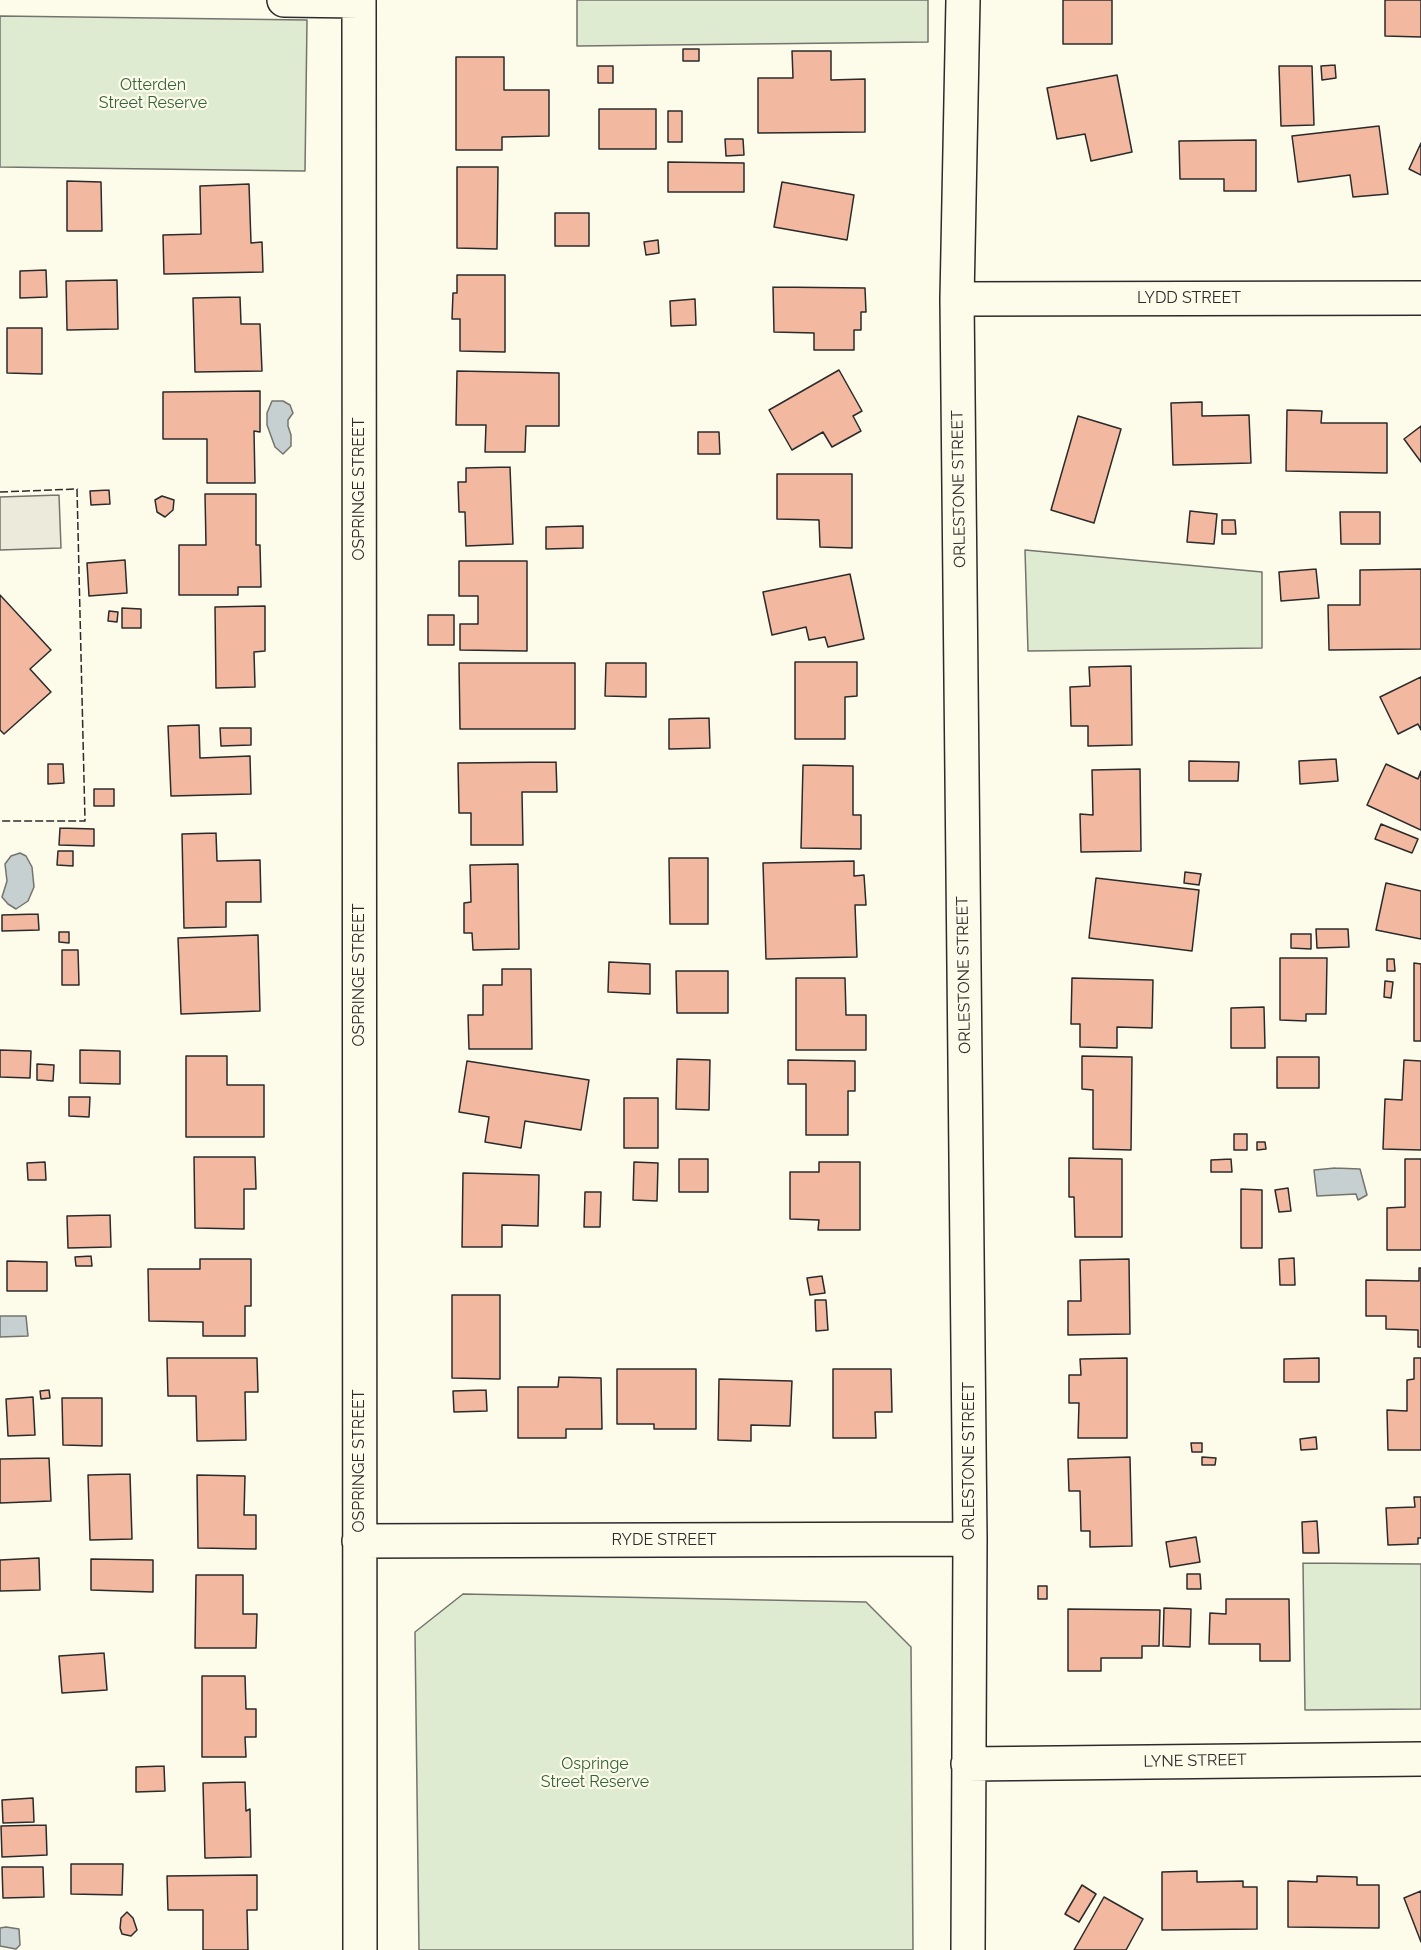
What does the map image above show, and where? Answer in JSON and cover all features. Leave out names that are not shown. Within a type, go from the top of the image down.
[{"type":"street","points":[[284,0],[359,1]]},
{"type":"street","name":"ORLESTONE STREET","points":[[963,0],[957,299],[970,1539],[968,1950]]},
{"type":"street","name":"OSPRINGE STREET","points":[[359,1],[360,1950]]},
{"type":"street","name":"LYDD STREET","points":[[957,299],[1421,298]]},
{"type":"street","name":"RYDE STREET","points":[[359,1541],[970,1539]]},
{"type":"street","name":"LYNE STREET","points":[[968,1764],[1421,1759]]},
{"type":"green space","points":[[577,0],[928,0],[928,42],[577,46]]},
{"type":"green space","name":"Otterden Street Reserve","points":[[0,16],[307,20],[305,171],[0,167]]},
{"type":"green space","points":[[1025,550],[1262,572],[1262,648],[1028,651]]},
{"type":"green space","points":[[1303,1563],[1421,1564],[1421,1709],[1305,1710]]},
{"type":"green space","name":"Ospringe Street Reserve","points":[[463,1594],[866,1602],[911,1647],[913,1950],[419,1950],[415,1632]]},
{"type":"shaded area","points":[[272,401],[283,401],[290,405],[293,413],[288,420],[291,446],[283,454],[275,447],[267,425],[267,413]]},
{"type":"shaded area","points":[[59,495],[61,548],[0,550],[0,497]]},
{"type":"shaded area","points":[[20,853],[26,856],[32,867],[34,887],[28,901],[16,909],[2,897],[7,881],[5,864],[11,856]]},
{"type":"shaded area","points":[[1360,1169],[1367,1195],[1358,1200],[1356,1194],[1317,1196],[1314,1170]]},
{"type":"shaded area","points":[[0,1316],[26,1316],[28,1336],[0,1337]]},
{"type":"shaded area","points":[[0,1928],[19,1929],[20,1945],[16,1949],[0,1946]]},
{"type":"building","points":[[1063,0],[1112,0],[1112,44],[1063,44]]},
{"type":"building","points":[[1385,0],[1421,0],[1421,37],[1385,36]]},
{"type":"building","points":[[683,49],[699,49],[699,61],[683,61]]},
{"type":"building","points":[[792,51],[831,51],[831,80],[865,79],[865,132],[758,133],[758,78],[793,78]]},
{"type":"building","points":[[456,57],[504,57],[504,90],[549,90],[549,136],[502,137],[502,150],[456,150]]},
{"type":"building","points":[[1335,65],[1336,78],[1322,80],[1321,66]]},
{"type":"building","points":[[598,66],[613,66],[613,83],[598,83]]},
{"type":"building","points":[[1279,66],[1312,66],[1314,125],[1281,126]]},
{"type":"building","points":[[1117,75],[1132,152],[1091,161],[1085,134],[1057,139],[1047,88]]},
{"type":"building","points":[[599,109],[656,109],[656,149],[599,149]]},
{"type":"building","points":[[668,111],[682,111],[682,142],[668,142]]},
{"type":"building","points":[[1379,126],[1388,194],[1353,197],[1350,175],[1298,182],[1292,136]]},
{"type":"building","points":[[725,139],[743,139],[744,155],[726,156]]},
{"type":"building","points":[[1256,140],[1256,191],[1224,191],[1224,179],[1180,179],[1179,141]]},
{"type":"building","points":[[1421,143],[1421,175],[1409,169]]},
{"type":"building","points":[[668,162],[744,163],[744,192],[668,192]]},
{"type":"building","points":[[457,167],[498,167],[497,249],[457,248]]},
{"type":"building","points":[[67,181],[101,182],[102,231],[67,231]]},
{"type":"building","points":[[782,182],[854,195],[847,240],[774,227]]},
{"type":"building","points":[[249,184],[251,243],[262,242],[263,272],[164,274],[163,235],[201,234],[200,186]]},
{"type":"building","points":[[555,213],[589,213],[589,246],[555,246]]},
{"type":"building","points":[[658,240],[659,253],[646,255],[644,242]]},
{"type":"building","points":[[46,270],[47,297],[20,298],[20,271]]},
{"type":"building","points":[[457,275],[505,275],[505,352],[460,351],[460,319],[452,319],[453,293],[457,293]]},
{"type":"building","points":[[117,280],[118,329],[67,330],[66,281]]},
{"type":"building","points":[[773,287],[865,288],[866,312],[861,312],[861,330],[854,330],[854,350],[814,350],[814,333],[774,332]]},
{"type":"building","points":[[240,297],[241,324],[260,324],[262,371],[195,372],[193,298]]},
{"type":"building","points":[[695,299],[696,325],[671,326],[670,301]]},
{"type":"building","points":[[7,328],[42,328],[42,374],[7,373]]},
{"type":"building","points":[[839,370],[862,411],[853,416],[861,431],[832,447],[823,432],[792,450],[769,410]]},
{"type":"building","points":[[457,371],[559,373],[559,426],[526,426],[525,452],[485,452],[486,425],[456,425]]},
{"type":"building","points":[[260,391],[260,432],[254,431],[255,483],[207,483],[207,439],[163,439],[163,392]]},
{"type":"building","points":[[1202,402],[1202,416],[1249,415],[1251,463],[1173,465],[1171,403]]},
{"type":"building","points":[[1287,410],[1322,411],[1321,423],[1387,423],[1387,473],[1286,471]]},
{"type":"building","points":[[1078,416],[1121,429],[1094,523],[1051,510]]},
{"type":"building","points":[[1421,426],[1421,462],[1404,439]]},
{"type":"building","points":[[698,432],[719,432],[720,454],[698,454]]},
{"type":"building","points":[[510,467],[513,544],[466,546],[465,512],[459,512],[458,482],[466,482],[466,468]]},
{"type":"building","points":[[777,474],[852,474],[852,548],[820,547],[819,520],[777,519]]},
{"type":"building","points":[[109,490],[110,504],[91,505],[90,491]]},
{"type":"building","points":[[205,494],[256,494],[256,545],[260,545],[261,587],[238,587],[238,595],[179,595],[179,545],[206,545]]},
{"type":"building","points":[[162,496],[174,500],[173,510],[165,517],[157,512],[155,500]]},
{"type":"building","points":[[1190,511],[1217,514],[1214,544],[1187,542]]},
{"type":"building","points":[[1340,512],[1380,512],[1380,544],[1341,544]]},
{"type":"building","points":[[1222,520],[1235,520],[1236,534],[1222,534]]},
{"type":"building","points":[[583,526],[583,548],[546,549],[546,527]]},
{"type":"building","points":[[125,560],[127,593],[89,596],[87,563]]},
{"type":"building","points":[[459,561],[527,561],[527,651],[460,650],[460,624],[478,624],[478,596],[459,596]]},
{"type":"building","points":[[1316,569],[1319,598],[1281,601],[1279,572]]},
{"type":"building","points":[[1421,569],[1421,649],[1329,650],[1328,605],[1360,605],[1360,570]]},
{"type":"building","points":[[850,574],[864,639],[828,647],[825,637],[809,640],[806,627],[772,635],[763,592]]},
{"type":"building","points":[[0,595],[51,650],[30,669],[51,692],[4,734],[0,730]]},
{"type":"building","points":[[265,606],[265,651],[254,652],[255,687],[216,688],[215,607]]},
{"type":"building","points":[[122,608],[141,609],[141,628],[122,628]]},
{"type":"building","points":[[109,611],[118,612],[117,622],[108,621]]},
{"type":"building","points":[[428,615],[454,615],[454,645],[428,645]]},
{"type":"building","points":[[795,662],[857,662],[857,696],[845,697],[845,739],[795,739]]},
{"type":"building","points":[[459,663],[575,663],[575,729],[460,729]]},
{"type":"building","points":[[606,663],[646,663],[646,697],[605,696]]},
{"type":"building","points":[[1131,666],[1132,745],[1088,746],[1088,726],[1071,726],[1070,687],[1090,686],[1089,667]]},
{"type":"building","points":[[1421,677],[1421,730],[1418,724],[1398,734],[1380,697]]},
{"type":"building","points":[[709,718],[710,748],[669,749],[669,719]]},
{"type":"building","points":[[199,725],[200,758],[250,756],[251,794],[171,796],[168,726]]},
{"type":"building","points":[[220,728],[251,728],[251,745],[221,746]]},
{"type":"building","points":[[1336,759],[1338,781],[1300,784],[1299,761]]},
{"type":"building","points":[[1189,761],[1239,762],[1238,781],[1189,781]]},
{"type":"building","points":[[556,762],[557,792],[522,792],[523,845],[471,845],[471,813],[459,813],[458,763]]},
{"type":"building","points":[[48,764],[63,764],[64,783],[48,784]]},
{"type":"building","points":[[1386,764],[1418,779],[1421,771],[1421,830],[1367,805]]},
{"type":"building","points":[[803,765],[853,766],[853,815],[861,815],[861,849],[801,848]]},
{"type":"building","points":[[1140,769],[1141,851],[1081,852],[1080,814],[1093,815],[1092,770]]},
{"type":"building","points":[[94,789],[114,789],[114,806],[94,806]]},
{"type":"building","points":[[1381,824],[1418,839],[1412,853],[1375,839]]},
{"type":"building","points":[[60,828],[94,829],[94,846],[59,845]]},
{"type":"building","points":[[216,833],[217,861],[260,860],[261,902],[226,902],[226,927],[184,928],[182,834]]},
{"type":"building","points":[[58,851],[73,851],[73,866],[57,865]]},
{"type":"building","points":[[669,858],[708,858],[708,924],[670,924]]},
{"type":"building","points":[[854,861],[854,876],[864,875],[866,905],[855,905],[857,957],[766,959],[763,863]]},
{"type":"building","points":[[518,864],[519,949],[473,950],[472,933],[464,933],[464,903],[471,902],[470,865]]},
{"type":"building","points":[[1185,872],[1201,874],[1199,885],[1184,883]]},
{"type":"building","points":[[1096,878],[1199,890],[1192,951],[1089,938]]},
{"type":"building","points":[[1386,883],[1421,891],[1421,939],[1376,930]]},
{"type":"building","points":[[38,914],[39,930],[2,931],[2,915]]},
{"type":"building","points":[[1316,929],[1348,929],[1349,947],[1317,948]]},
{"type":"building","points":[[59,932],[69,932],[69,943],[59,942]]},
{"type":"building","points":[[1291,934],[1311,934],[1311,949],[1291,948]]},
{"type":"building","points":[[258,935],[260,1011],[181,1014],[178,938]]},
{"type":"building","points":[[62,950],[78,950],[79,985],[62,985]]},
{"type":"building","points":[[1280,958],[1327,958],[1326,1014],[1306,1014],[1306,1021],[1280,1020]]},
{"type":"building","points":[[1387,959],[1394,959],[1395,971],[1387,971]]},
{"type":"building","points":[[609,962],[650,964],[650,994],[608,992]]},
{"type":"building","points":[[1414,963],[1421,964],[1421,1041],[1414,1041]]},
{"type":"building","points":[[502,969],[531,969],[532,1049],[469,1049],[468,1015],[483,1015],[483,985],[502,985]]},
{"type":"building","points":[[676,971],[728,971],[728,1013],[677,1013]]},
{"type":"building","points":[[796,978],[845,978],[846,1015],[866,1015],[866,1050],[796,1050]]},
{"type":"building","points":[[1072,978],[1153,980],[1152,1028],[1117,1027],[1117,1048],[1080,1047],[1080,1024],[1071,1024]]},
{"type":"building","points":[[1385,981],[1393,982],[1391,998],[1384,997]]},
{"type":"building","points":[[1264,1007],[1265,1048],[1231,1048],[1231,1008]]},
{"type":"building","points":[[0,1050],[31,1051],[30,1078],[0,1077]]},
{"type":"building","points":[[80,1050],[120,1051],[120,1084],[80,1083]]},
{"type":"building","points":[[186,1056],[227,1056],[227,1085],[264,1085],[264,1137],[186,1137]]},
{"type":"building","points":[[1082,1056],[1132,1057],[1131,1150],[1093,1149],[1093,1090],[1082,1089]]},
{"type":"building","points":[[1277,1057],[1319,1057],[1319,1088],[1277,1088]]},
{"type":"building","points":[[677,1059],[710,1060],[709,1110],[676,1109]]},
{"type":"building","points":[[788,1060],[855,1061],[855,1091],[848,1091],[848,1135],[806,1135],[806,1084],[788,1084]]},
{"type":"building","points":[[1404,1060],[1421,1061],[1421,1150],[1383,1149],[1385,1099],[1402,1100]]},
{"type":"building","points":[[467,1061],[589,1080],[581,1130],[525,1121],[521,1148],[485,1142],[489,1117],[459,1112]]},
{"type":"building","points":[[37,1064],[54,1065],[53,1081],[37,1080]]},
{"type":"building","points":[[69,1097],[90,1097],[89,1117],[69,1116]]},
{"type":"building","points":[[624,1098],[658,1098],[658,1148],[624,1148]]},
{"type":"building","points":[[1234,1134],[1247,1134],[1247,1150],[1234,1150]]},
{"type":"building","points":[[1257,1142],[1265,1142],[1266,1149],[1257,1150]]},
{"type":"building","points":[[194,1157],[255,1157],[256,1189],[244,1189],[244,1229],[195,1228]]},
{"type":"building","points":[[1069,1158],[1122,1159],[1122,1237],[1075,1237],[1074,1197],[1069,1197]]},
{"type":"building","points":[[679,1159],[708,1159],[708,1192],[679,1192]]},
{"type":"building","points":[[1231,1159],[1232,1172],[1211,1172],[1211,1160]]},
{"type":"building","points":[[1405,1159],[1421,1159],[1421,1250],[1387,1250],[1387,1208],[1405,1207]]},
{"type":"building","points":[[45,1162],[46,1180],[28,1180],[27,1163]]},
{"type":"building","points":[[634,1162],[658,1163],[657,1201],[633,1200]]},
{"type":"building","points":[[819,1162],[860,1162],[860,1230],[818,1230],[819,1220],[790,1219],[790,1172],[819,1172]]},
{"type":"building","points":[[463,1173],[539,1175],[538,1226],[502,1225],[502,1247],[462,1247]]},
{"type":"building","points":[[1288,1188],[1291,1211],[1279,1212],[1275,1190]]},
{"type":"building","points":[[1241,1189],[1262,1190],[1262,1248],[1241,1248]]},
{"type":"building","points":[[585,1192],[601,1192],[600,1227],[584,1227]]},
{"type":"building","points":[[110,1215],[111,1247],[68,1248],[67,1216]]},
{"type":"building","points":[[91,1256],[92,1266],[76,1266],[75,1257]]},
{"type":"building","points":[[1294,1258],[1295,1285],[1280,1285],[1279,1259]]},
{"type":"building","points":[[200,1259],[251,1259],[251,1306],[245,1306],[245,1336],[203,1336],[203,1322],[149,1321],[148,1269],[200,1269]]},
{"type":"building","points":[[1129,1259],[1130,1334],[1068,1335],[1068,1301],[1081,1301],[1080,1260]]},
{"type":"building","points":[[7,1261],[47,1262],[47,1291],[7,1291]]},
{"type":"building","points":[[1419,1268],[1421,1268],[1421,1347],[1418,1347],[1418,1330],[1386,1329],[1386,1316],[1366,1316],[1366,1280],[1419,1281]]},
{"type":"building","points":[[822,1276],[825,1293],[810,1295],[807,1278]]},
{"type":"building","points":[[452,1295],[500,1295],[500,1379],[452,1378]]},
{"type":"building","points":[[815,1300],[826,1300],[828,1330],[816,1331]]},
{"type":"building","points":[[167,1358],[257,1358],[258,1392],[245,1392],[246,1440],[197,1441],[196,1396],[168,1396]]},
{"type":"building","points":[[1127,1358],[1127,1438],[1078,1438],[1079,1403],[1069,1403],[1069,1375],[1081,1375],[1080,1359]]},
{"type":"building","points":[[1319,1358],[1319,1382],[1284,1382],[1284,1359]]},
{"type":"building","points":[[1414,1358],[1421,1358],[1421,1450],[1388,1450],[1387,1410],[1407,1411],[1407,1380],[1414,1379]]},
{"type":"building","points":[[617,1369],[696,1369],[696,1429],[654,1429],[654,1424],[617,1424]]},
{"type":"building","points":[[833,1369],[891,1369],[892,1412],[875,1412],[876,1438],[833,1438]]},
{"type":"building","points":[[559,1377],[601,1378],[602,1429],[566,1429],[566,1438],[518,1438],[518,1387],[558,1387]]},
{"type":"building","points":[[719,1379],[792,1381],[790,1426],[751,1425],[751,1441],[718,1440]]},
{"type":"building","points":[[49,1390],[50,1398],[41,1399],[40,1391]]},
{"type":"building","points":[[486,1390],[487,1411],[454,1412],[453,1391]]},
{"type":"building","points":[[33,1397],[35,1435],[8,1436],[6,1399]]},
{"type":"building","points":[[62,1398],[102,1398],[102,1446],[63,1445]]},
{"type":"building","points":[[1316,1437],[1317,1449],[1301,1450],[1300,1439]]},
{"type":"building","points":[[1191,1443],[1202,1443],[1202,1452],[1192,1452]]},
{"type":"building","points":[[1130,1457],[1132,1546],[1090,1547],[1090,1531],[1081,1531],[1080,1491],[1069,1491],[1068,1459]]},
{"type":"building","points":[[1202,1457],[1216,1458],[1215,1465],[1202,1465]]},
{"type":"building","points":[[49,1458],[51,1501],[0,1503],[0,1459]]},
{"type":"building","points":[[130,1474],[132,1539],[90,1540],[88,1475]]},
{"type":"building","points":[[197,1475],[245,1476],[244,1515],[256,1515],[256,1549],[198,1548]]},
{"type":"building","points":[[1414,1497],[1421,1497],[1421,1538],[1418,1538],[1418,1544],[1388,1545],[1386,1508],[1415,1507]]},
{"type":"building","points":[[1317,1521],[1319,1553],[1303,1553],[1302,1522]]},
{"type":"building","points":[[1196,1537],[1200,1562],[1170,1567],[1166,1542]]},
{"type":"building","points":[[39,1558],[40,1590],[0,1591],[0,1560]]},
{"type":"building","points":[[91,1559],[153,1560],[153,1592],[91,1590]]},
{"type":"building","points":[[1187,1574],[1200,1574],[1201,1589],[1187,1589]]},
{"type":"building","points":[[196,1575],[243,1575],[243,1614],[257,1614],[256,1648],[195,1648]]},
{"type":"building","points":[[1038,1586],[1047,1586],[1047,1599],[1038,1599]]},
{"type":"building","points":[[1226,1599],[1289,1599],[1290,1661],[1260,1661],[1260,1644],[1209,1644],[1210,1613],[1226,1614]]},
{"type":"building","points":[[1164,1608],[1191,1609],[1190,1647],[1163,1646]]},
{"type":"building","points":[[1068,1609],[1160,1610],[1159,1646],[1142,1646],[1142,1658],[1101,1658],[1101,1671],[1068,1671]]},
{"type":"building","points":[[104,1653],[107,1690],[62,1693],[59,1656]]},
{"type":"building","points":[[202,1676],[245,1676],[246,1709],[256,1709],[256,1737],[245,1737],[246,1757],[202,1757]]},
{"type":"building","points":[[164,1766],[165,1791],[136,1792],[136,1767]]},
{"type":"building","points":[[245,1782],[246,1811],[250,1809],[251,1857],[205,1858],[203,1783]]},
{"type":"building","points":[[33,1798],[34,1822],[3,1823],[2,1800]]},
{"type":"building","points":[[46,1825],[47,1855],[2,1857],[1,1826]]},
{"type":"building","points":[[71,1864],[123,1864],[122,1895],[71,1894]]},
{"type":"building","points":[[2,1867],[43,1867],[44,1897],[3,1898]]},
{"type":"building","points":[[1197,1871],[1197,1882],[1243,1881],[1243,1887],[1257,1887],[1257,1929],[1162,1930],[1162,1872]]},
{"type":"building","points":[[257,1875],[257,1910],[247,1910],[248,1950],[203,1950],[203,1910],[168,1910],[167,1876]]},
{"type":"building","points":[[1317,1876],[1357,1877],[1357,1885],[1379,1885],[1379,1928],[1288,1927],[1288,1881],[1317,1882]]},
{"type":"building","points":[[1082,1885],[1096,1894],[1079,1922],[1065,1914]]},
{"type":"building","points":[[1421,1891],[1421,1942],[1404,1898]]},
{"type":"building","points":[[1104,1897],[1143,1919],[1126,1950],[1074,1950]]},
{"type":"building","points":[[127,1912],[133,1918],[137,1930],[131,1936],[122,1934],[120,1928],[121,1918]]},
{"type":"fence","points":[[0,492],[77,489],[85,821],[0,821]]}]
